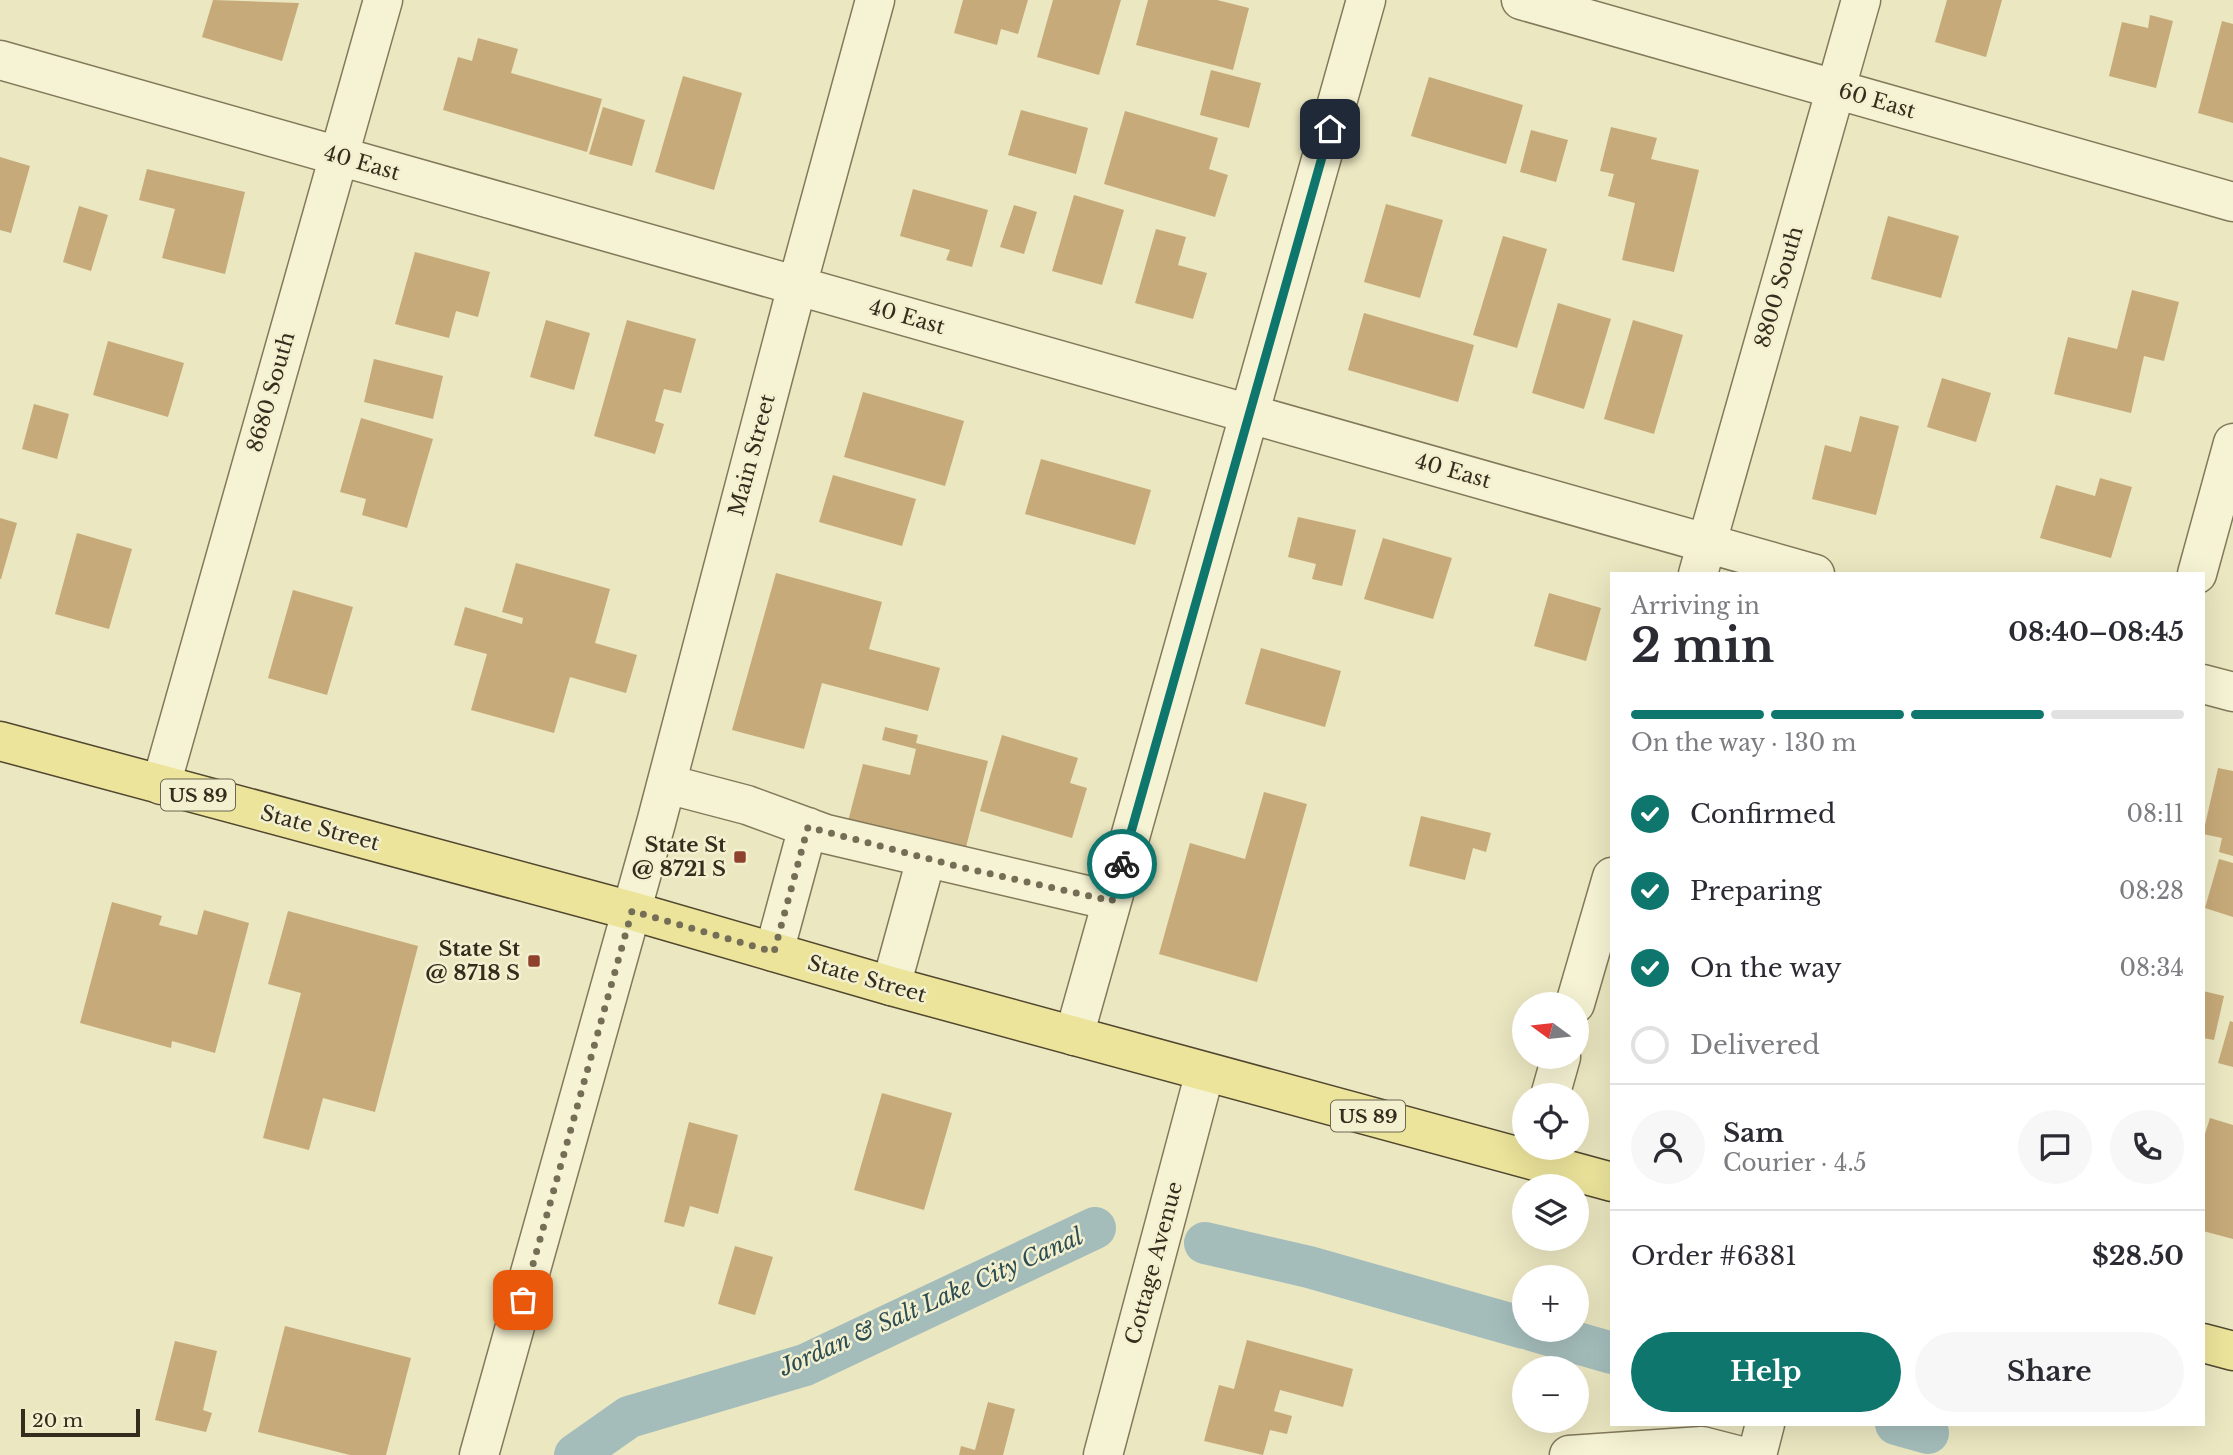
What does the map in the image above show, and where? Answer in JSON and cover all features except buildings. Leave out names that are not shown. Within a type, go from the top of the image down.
[{"type":"main road","name":"State Street","points":[[0,741],[632,911],[891,986],[1205,1072],[1512,1149]]},
{"type":"main road","name":"State Street","points":[[1550,1160],[1610,1181]]},
{"type":"main road","points":[[2205,1344],[2233,1351]]},
{"type":"street","name":"8680 South","points":[[161,785],[383,0]]},
{"type":"street","name":"Main Street","points":[[480,1455],[667,784],[797,286],[876,0]]},
{"type":"street","points":[[1074,1036],[1366,0]]},
{"type":"street","name":"60 East","points":[[1521,0],[2233,202]]},
{"type":"street","name":"8800 South","points":[[1702,559],[1861,0]]},
{"type":"street","name":"40 East","points":[[0,60],[1250,414],[1702,559],[1800,572]]},
{"type":"street","points":[[2198,572],[2233,443]]},
{"type":"street","points":[[2205,685],[2233,692]]},
{"type":"street","points":[[667,784],[926,859],[1112,901]]},
{"type":"street","points":[[774,952],[808,827]]},
{"type":"street","points":[[891,986],[926,859]]},
{"type":"street","points":[[1579,992],[1610,884]]},
{"type":"street","name":"Cottage Avenue","points":[[1103,1455],[1205,1072]]},
{"type":"street","points":[[1757,1455],[1764,1426]]},
{"type":"street","points":[[1570,1455],[1715,1442]]},
{"type":"waterway","name":"Jordan & Salt Lake City Canal","points":[[575,1455],[629,1417],[805,1365],[1095,1228]]},
{"type":"waterway","name":"Jordan & Salt Lake City Canal","points":[[1205,1243],[1309,1267],[1512,1325]]},
{"type":"waterway","name":"Jordan & Salt Lake City Canal","points":[[1574,1342],[1610,1352]]},
{"type":"waterway","name":"Jordan & Salt Lake City Canal","points":[[1903,1426],[1928,1433]]},
{"type":"way so far","points":[[523,1300],[632,911],[774,952],[808,827],[956,866],[1112,901],[1122,864]]},
{"type":"place","name":"State St @ 8721 S","points":[[740,857]]},
{"type":"place","name":"State St @ 8718 S","points":[[534,961]]},
{"type":"route","points":[[1122,864],[1330,129]]}]
